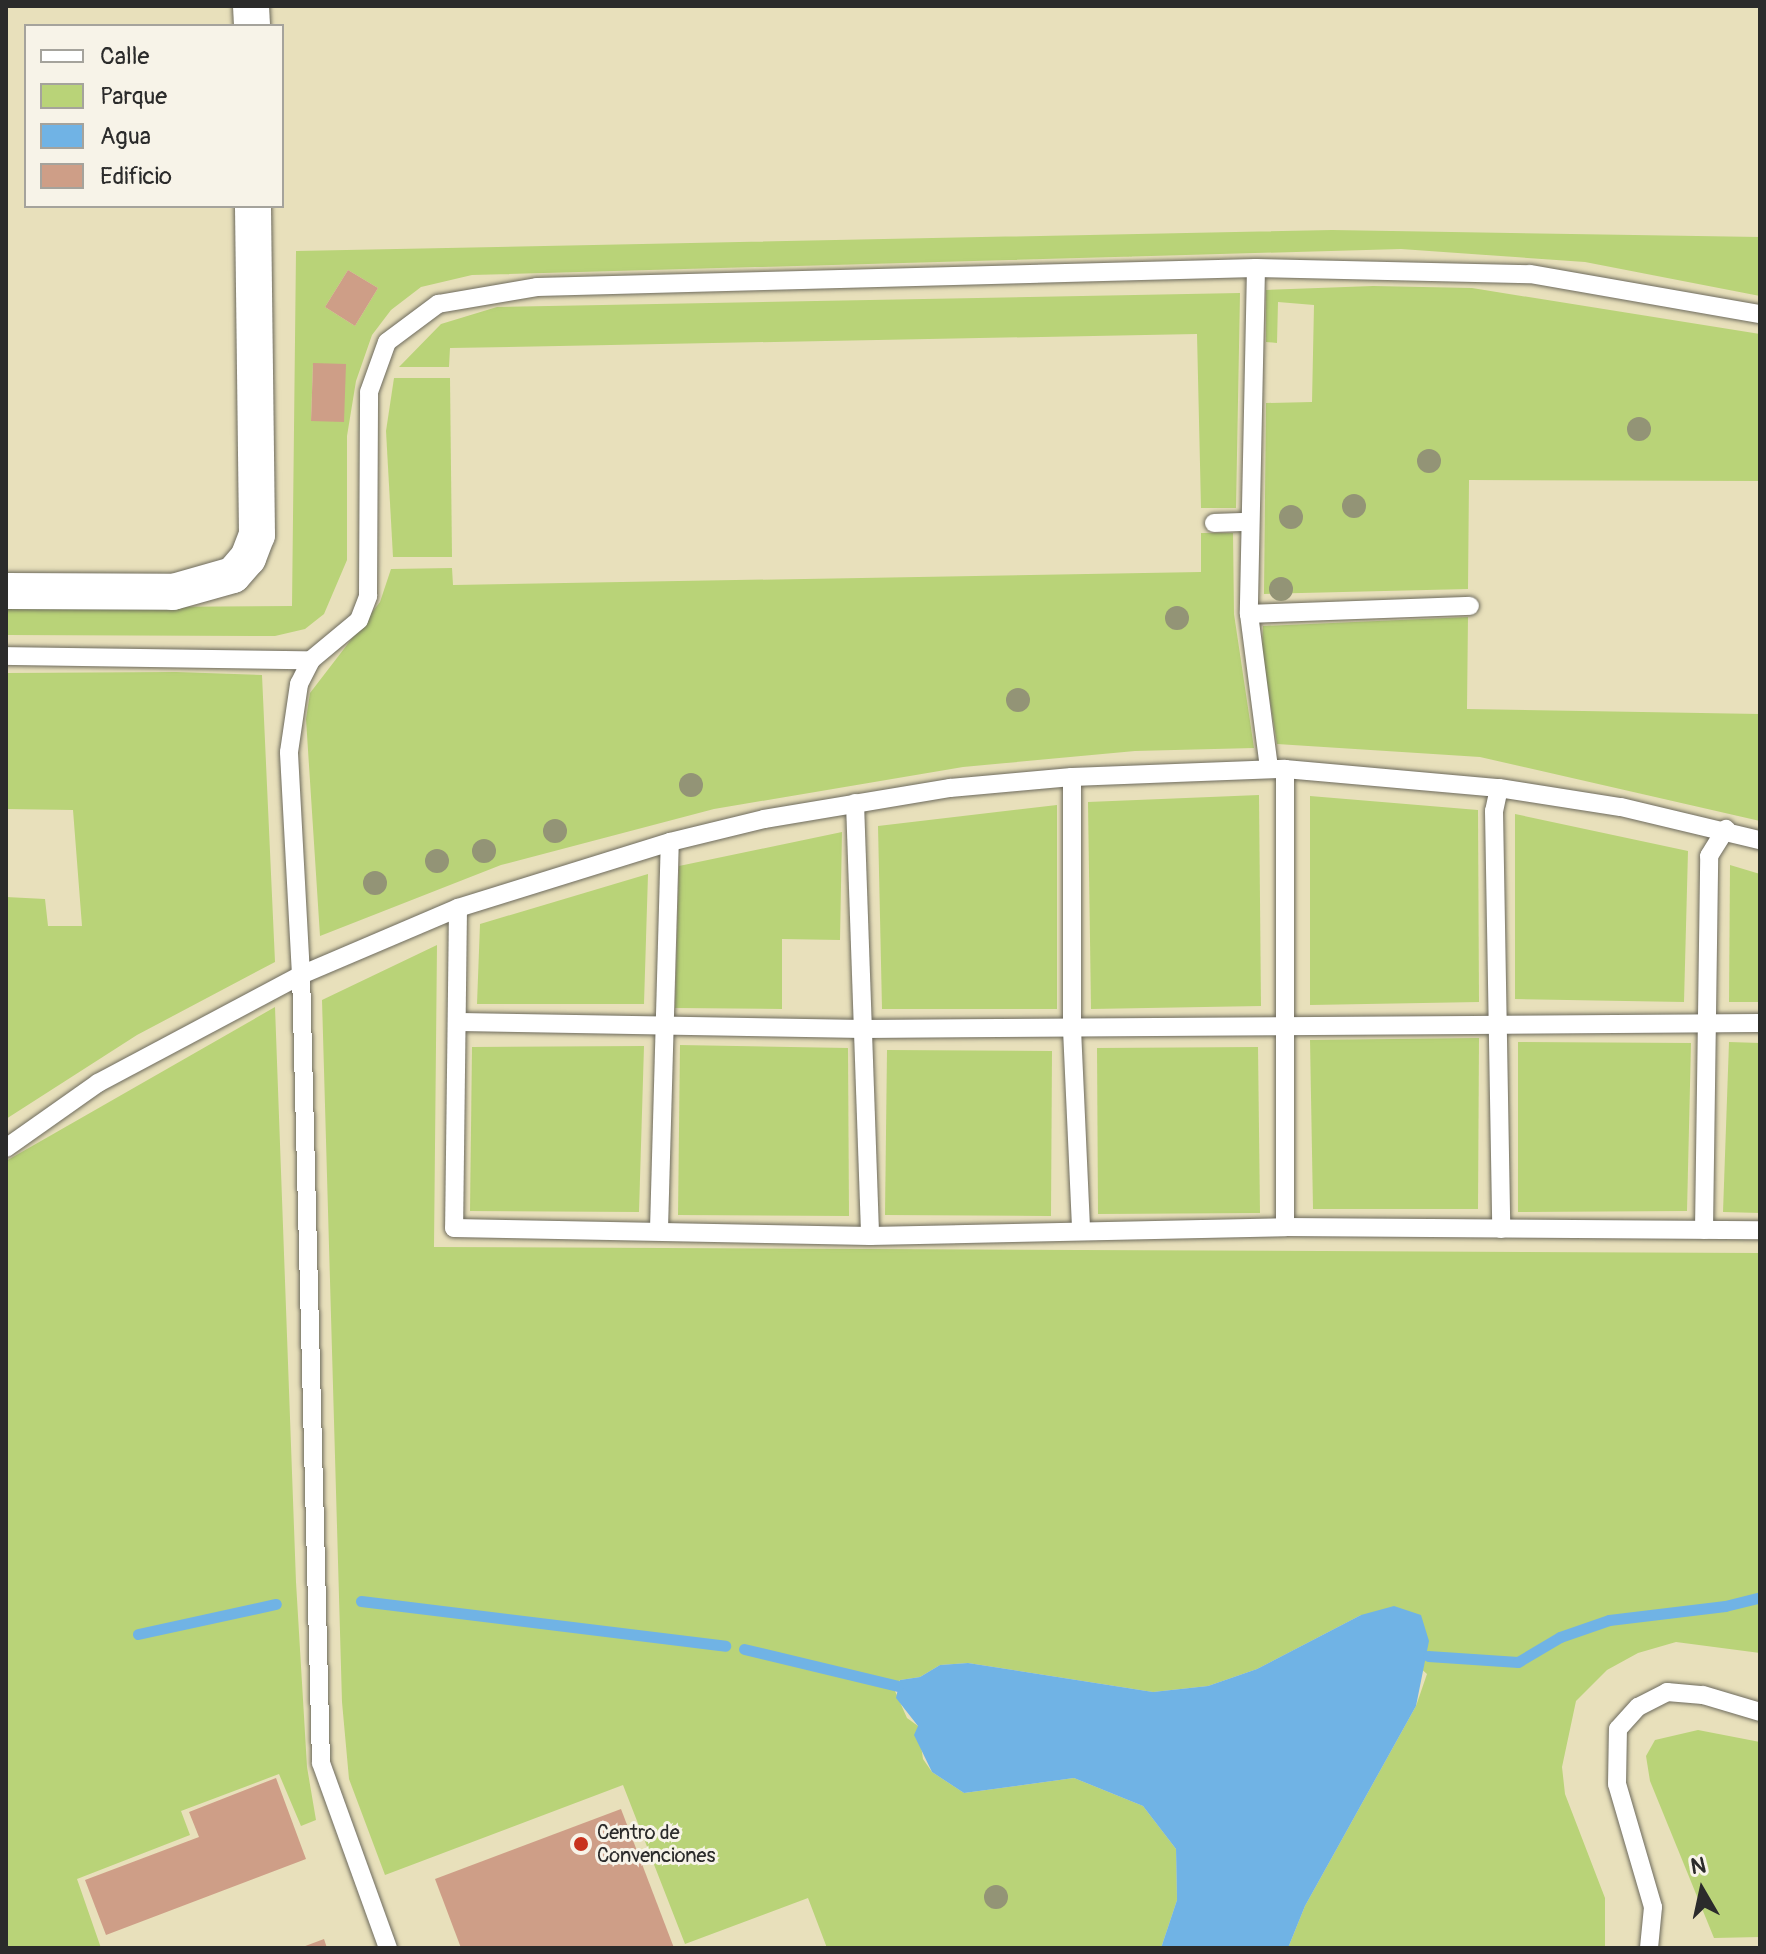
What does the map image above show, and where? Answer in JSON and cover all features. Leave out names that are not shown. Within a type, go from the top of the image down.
[{"type":"street","points":[[6,591],[173,592],[233,575],[248,558],[257,535],[253,208]]},
{"type":"lane","points":[[388,1948],[321,1763],[301,975],[289,752],[299,684],[311,660],[359,620],[368,596],[367,421],[375,364],[387,342],[438,304],[537,287],[1256,268],[1530,274],[1760,314]]},
{"type":"lane","points":[[1256,268],[1248,522],[1249,614],[1277,769],[1286,1026],[1285,1227]]},
{"type":"lane","points":[[1214,523],[1248,522]]},
{"type":"lane","points":[[1249,614],[1470,606]]},
{"type":"lane","points":[[6,656],[311,660]]},
{"type":"lane","points":[[6,1148],[98,1083],[301,975],[458,908],[670,842],[855,803],[1072,777],[1277,769],[1499,788],[1726,829],[1760,840]]},
{"type":"lane","points":[[1072,777],[1072,1029],[1081,1229]]},
{"type":"lane","points":[[1499,788],[1494,811],[1501,1229]]},
{"type":"lane","points":[[855,803],[870,1236]]},
{"type":"lane","points":[[1704,1230],[1709,856],[1726,829]]},
{"type":"lane","points":[[659,1229],[661,1025],[670,842]]},
{"type":"lane","points":[[458,908],[460,1022],[454,1228],[659,1229],[870,1236],[1081,1229],[1285,1227],[1760,1230]]},
{"type":"lane","points":[[460,1022],[863,1029],[1072,1029],[1498,1021],[1760,1023]]},
{"type":"lane","points":[[1649,1948],[1653,1907],[1617,1784],[1618,1729],[1638,1707],[1667,1692],[1703,1695],[1760,1712]]},
{"type":"green space","points":[[1332,230],[1760,237],[1760,296],[1585,262],[1401,249],[472,275],[421,287],[391,310],[372,335],[356,381],[347,436],[347,560],[324,614],[305,629],[275,636],[6,635],[6,608],[292,606],[296,251]],"holes":[[[348,270],[378,288],[355,326],[325,307]],[[313,364],[344,421],[311,420]]]},
{"type":"green space","points":[[1373,286],[1472,288],[1760,334],[1760,481],[1469,480],[1468,589],[1264,594],[1266,403],[1312,402],[1314,305],[1278,302],[1277,343],[1266,342],[1266,290]]},
{"type":"green space","points":[[1240,293],[1236,508],[1201,508],[1197,334],[450,348],[449,367],[399,367],[441,324],[497,307]]},
{"type":"green space","points":[[394,378],[450,378],[452,557],[393,557],[386,431]]},
{"type":"green space","points":[[1201,533],[1233,533],[1234,614],[1254,748],[1135,751],[963,767],[714,809],[501,865],[320,936],[306,719],[310,693],[380,602],[391,569],[452,568],[453,585],[1201,572]]},
{"type":"green space","points":[[1468,617],[1467,709],[1760,714],[1760,821],[1480,757],[1277,744],[1262,652],[1263,626]]},
{"type":"green space","points":[[6,673],[262,675],[275,962],[137,1035],[6,1119],[6,897],[45,899],[48,926],[82,926],[73,810],[6,809]]},
{"type":"green space","points":[[1259,795],[1261,1006],[1091,1009],[1088,802]]},
{"type":"green space","points":[[1310,796],[1478,810],[1479,1002],[1310,1005]]},
{"type":"green space","points":[[1057,805],[1057,1009],[882,1009],[878,826]]},
{"type":"green space","points":[[1515,814],[1688,851],[1684,1002],[1515,999]]},
{"type":"green space","points":[[842,832],[840,940],[782,939],[782,1009],[675,1008],[679,866]]},
{"type":"green space","points":[[1730,865],[1760,874],[1760,1002],[1729,1002]]},
{"type":"green space","points":[[648,874],[644,1004],[477,1004],[480,924]]},
{"type":"green space","points":[[437,945],[434,1247],[1760,1253],[1760,1653],[1676,1642],[1638,1653],[1607,1670],[1576,1701],[1562,1767],[1565,1794],[1605,1898],[1605,1948],[1288,1948],[1305,1906],[1416,1706],[1427,1674],[1361,1615],[1257,1669],[1208,1686],[1153,1692],[968,1663],[940,1665],[920,1677],[900,1680],[895,1691],[907,1718],[918,1726],[923,1759],[932,1772],[964,1793],[1074,1778],[1143,1806],[1176,1849],[1177,1900],[1161,1948],[827,1948],[808,1898],[685,1944],[623,1785],[385,1875],[349,1779],[342,1702],[322,1000]]},
{"type":"green space","points":[[275,1007],[296,1582],[307,1767],[316,1820],[301,1826],[279,1774],[181,1811],[190,1835],[77,1879],[101,1948],[6,1948],[6,1161]]},
{"type":"green space","points":[[1479,1038],[1478,1209],[1313,1209],[1310,1040]]},
{"type":"green space","points":[[1518,1042],[1691,1043],[1687,1211],[1518,1212]]},
{"type":"green space","points":[[1729,1042],[1760,1043],[1760,1213],[1723,1212]]},
{"type":"green space","points":[[680,1045],[848,1048],[849,1216],[678,1215]]},
{"type":"green space","points":[[644,1046],[639,1212],[470,1211],[472,1047]]},
{"type":"green space","points":[[1258,1047],[1260,1213],[1098,1214],[1097,1048]]},
{"type":"green space","points":[[887,1050],[1052,1051],[1051,1216],[885,1215]]},
{"type":"green space","points":[[1698,1730],[1760,1742],[1760,1937],[1714,1938],[1650,1781],[1646,1756],[1655,1740]]},
{"type":"water","points":[[1394,1606],[1421,1615],[1429,1641],[1416,1706],[1305,1906],[1288,1948],[1161,1948],[1177,1900],[1176,1849],[1143,1806],[1074,1778],[964,1793],[932,1772],[914,1735],[918,1726],[896,1698],[900,1680],[920,1677],[940,1665],[968,1663],[1153,1692],[1208,1686],[1257,1669],[1361,1615]]},
{"type":"building","points":[[348,270],[378,288],[355,326],[325,307]]},
{"type":"building","points":[[313,363],[346,364],[344,422],[311,421]]},
{"type":"building","points":[[276,1778],[306,1859],[106,1935],[85,1880],[199,1837],[189,1812]]},
{"type":"building","name":"Centro de Convenciones","points":[[621,1809],[674,1948],[461,1948],[435,1879]]},
{"type":"building","points":[[324,1939],[327,1948],[300,1948]]},
{"type":"waterway","points":[[1428,1656],[1518,1662],[1560,1637],[1609,1620],[1725,1606],[1760,1597]]},
{"type":"waterway","points":[[361,1601],[725,1646]]},
{"type":"waterway","points":[[138,1634],[276,1604]]},
{"type":"waterway","points":[[744,1649],[898,1686]]},
{"type":"place","name":"Centro de Convenciones","points":[[581,1844]]}]
